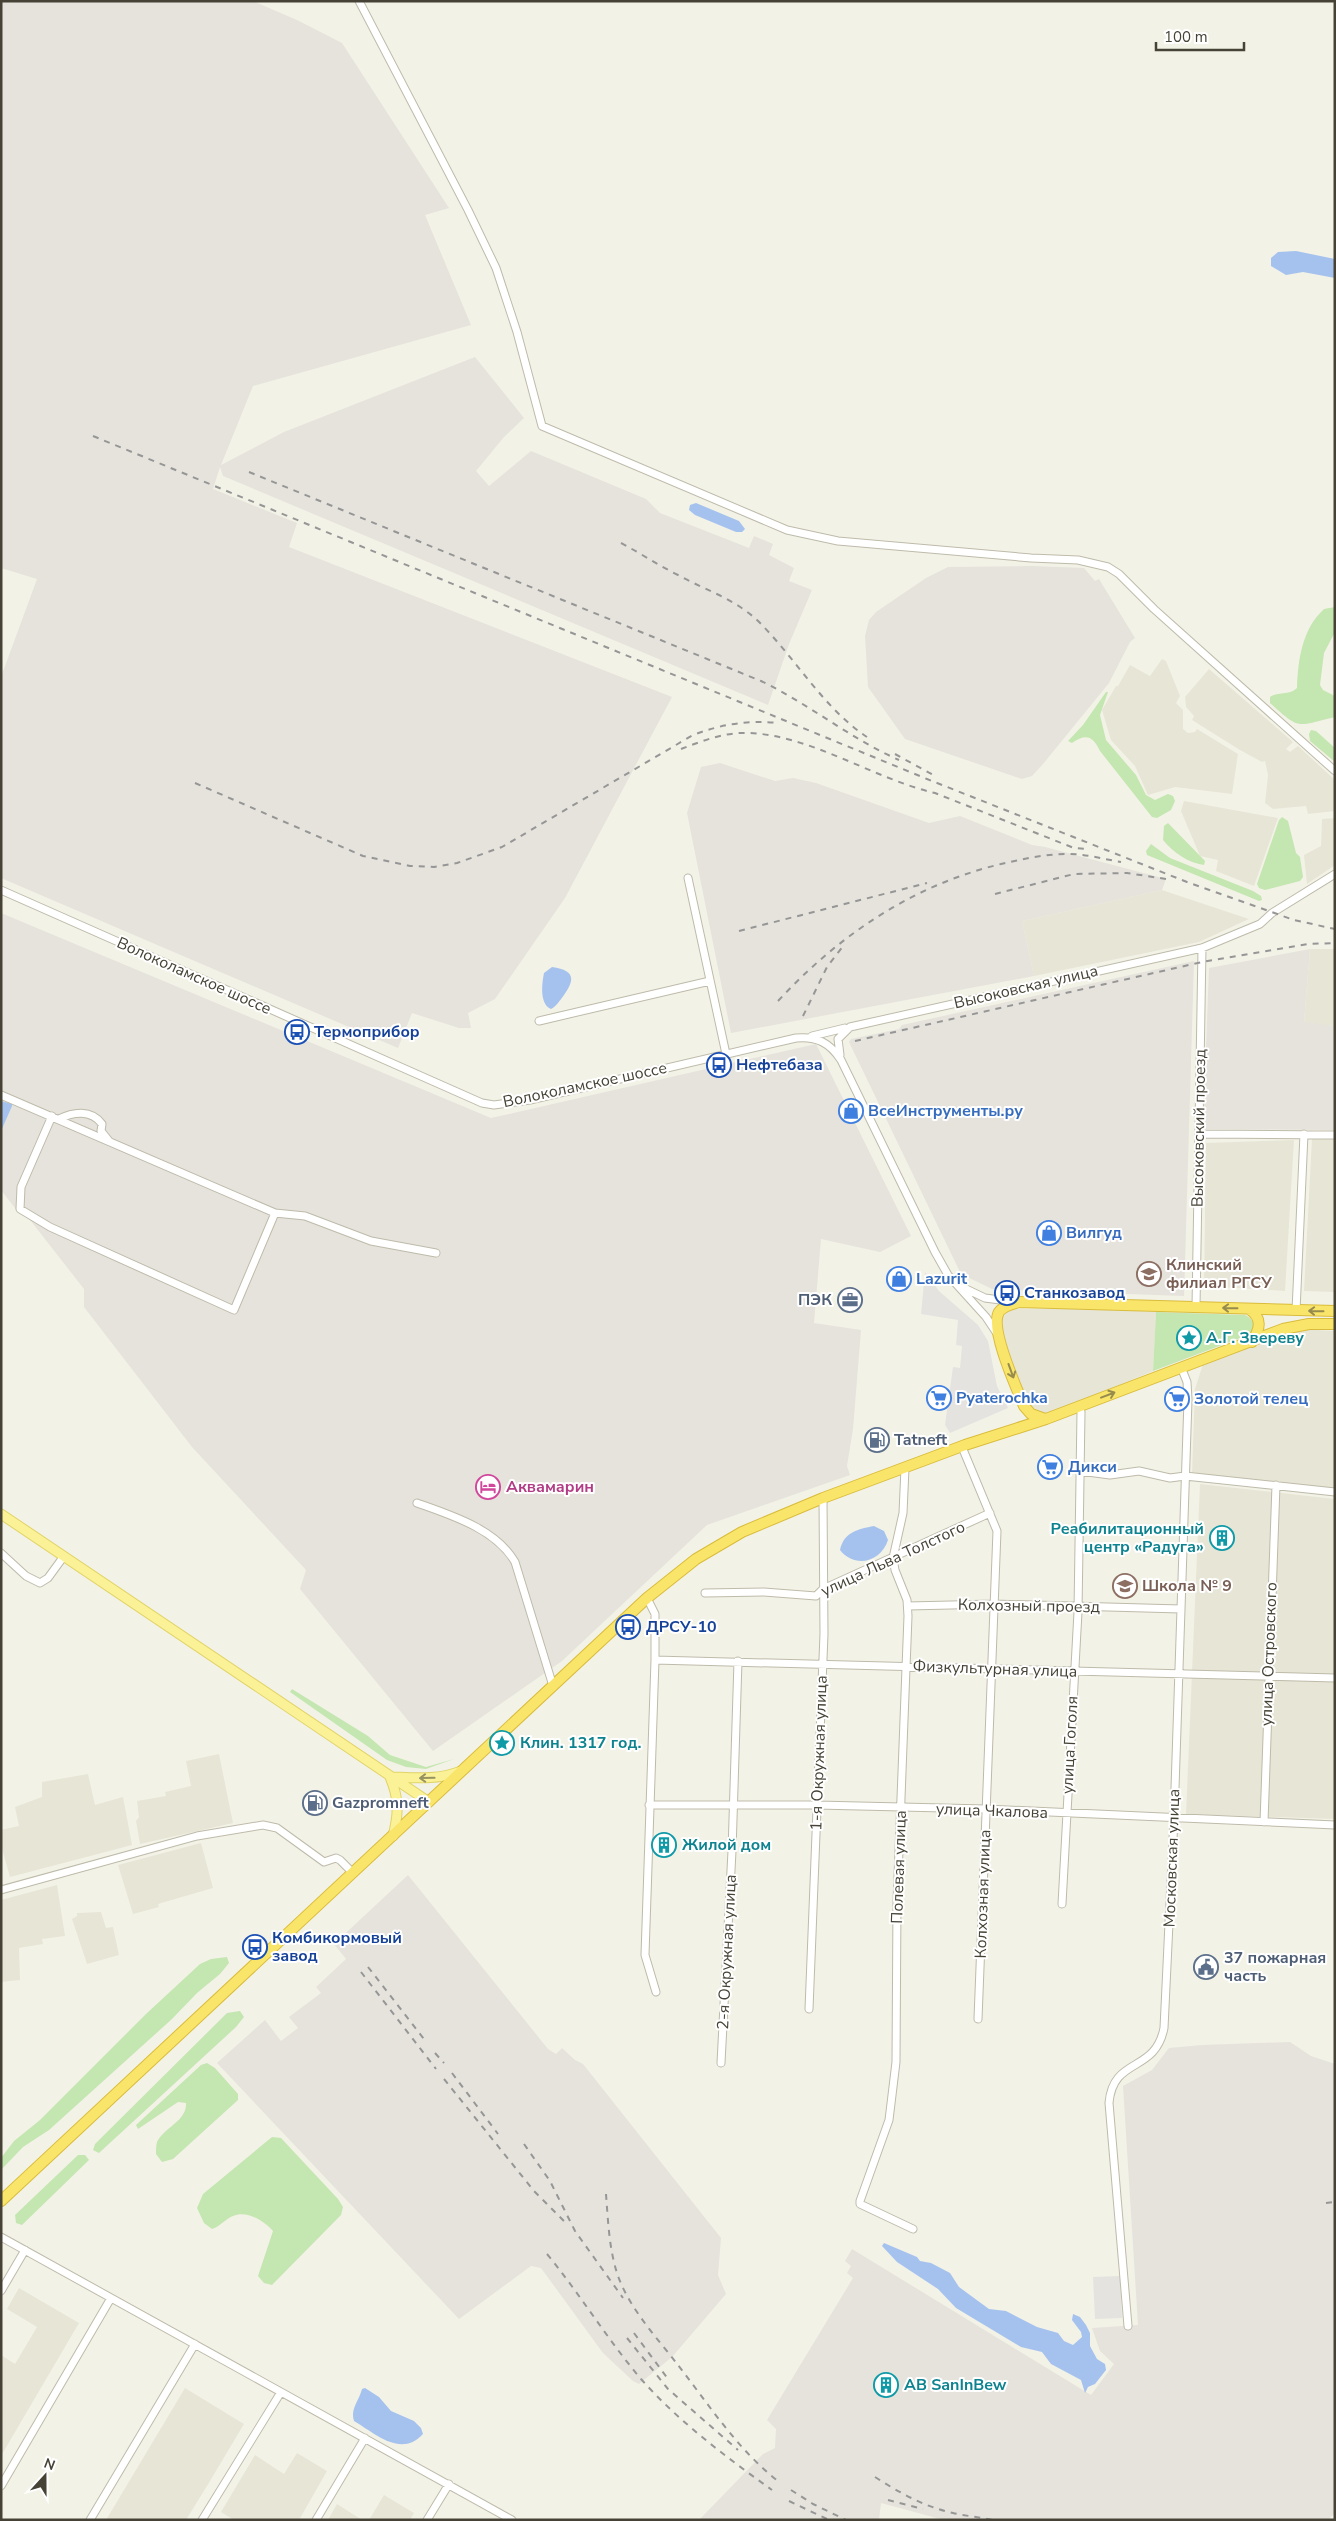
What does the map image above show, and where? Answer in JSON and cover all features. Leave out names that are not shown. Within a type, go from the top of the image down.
[{"type":"highway","points":[[1046,1419],[1031,1414],[1024,1406],[998,1337],[996,1322],[998,1313],[1006,1306],[1019,1302],[1335,1311]]},
{"type":"highway","points":[[1249,1309],[1260,1321],[1258,1333],[1252,1342]]},
{"type":"highway","points":[[1,2201],[647,1598],[696,1559],[742,1532],[823,1498],[962,1446],[1046,1419],[1252,1342],[1284,1328],[1309,1324],[1335,1324]]},
{"type":"highway","points":[[1015,1429],[1022,1420],[1024,1406]]},
{"type":"main road","points":[[1,1514],[429,1802]]},
{"type":"main road","points":[[390,1776],[428,1779],[446,1777],[463,1770]]},
{"type":"main road","points":[[390,1776],[397,1793],[399,1806],[393,1836]]},
{"type":"street","points":[[359,1],[468,210],[496,268],[514,324],[542,426],[787,530],[810,536],[838,541],[1095,562],[1119,574],[1186,638],[1335,770]]},
{"type":"street","name":"Высоковская улица","points":[[810,1037],[1202,948],[1260,924],[1278,909],[1335,874]]},
{"type":"street","points":[[688,878],[726,1054]]},
{"type":"street","name":"Волоколамское шоссе","points":[[1,890],[482,1103],[494,1105],[530,1100],[726,1054],[810,1037]]},
{"type":"street","name":"Высоковский проезд","points":[[1196,1307],[1202,948]]},
{"type":"street","points":[[540,1022],[710,981]]},
{"type":"street","points":[[850,1027],[838,1039],[837,1047],[841,1060],[948,1275],[986,1317],[998,1337]]},
{"type":"street","points":[[810,1037],[826,1043],[841,1060]]},
{"type":"street","points":[[1,1095],[275,1213],[305,1216],[371,1241],[436,1253]]},
{"type":"street","points":[[109,1141],[101,1131],[102,1124],[98,1119],[84,1113],[73,1112],[55,1118],[21,1186],[20,1209],[50,1227],[234,1310],[275,1213]]},
{"type":"street","points":[[1200,1134],[1335,1135]]},
{"type":"street","points":[[1296,1311],[1304,1134]]},
{"type":"street","points":[[948,1275],[978,1296],[1019,1302]]},
{"type":"street","name":"Московская улица","points":[[1128,2326],[1109,2103],[1110,2088],[1118,2076],[1152,2055],[1158,2049],[1163,2035],[1174,1818],[1188,1391],[1185,1372],[1181,1367]]},
{"type":"street","name":"улица Гоголя","points":[[1062,1904],[1078,1606],[1081,1412],[1079,1406]]},
{"type":"street","name":"Колхозная улица","points":[[962,1446],[998,1531],[978,2019]]},
{"type":"street","name":"Полевая улица","points":[[905,1468],[903,1513],[893,1558],[895,1570],[908,1606],[897,1902],[896,2062],[892,2106],[860,2204],[913,2229]]},
{"type":"street","points":[[1080,1472],[1110,1475],[1139,1472],[1170,1478],[1185,1476],[1335,1492]]},
{"type":"street","name":"улица Островского","points":[[1264,1822],[1276,1485]]},
{"type":"street","name":"1-я Окружная улица","points":[[809,2008],[822,1663],[823,1498]]},
{"type":"street","points":[[417,1503],[484,1532],[499,1541],[508,1550],[514,1562],[553,1686]]},
{"type":"street","name":"улица Льва Толстого","points":[[705,1593],[764,1592],[816,1596],[823,1589],[990,1514]]},
{"type":"street","points":[[1,1553],[26,1576],[40,1583],[48,1578],[64,1556]]},
{"type":"street","points":[[647,1598],[654,1614],[655,1660],[644,1955],[656,1992]]},
{"type":"street","name":"Колхозный проезд","points":[[908,1606],[994,1604],[1181,1609]]},
{"type":"street","name":"Физкультурная улица","points":[[655,1660],[822,1663],[907,1667],[992,1667],[1335,1678]]},
{"type":"street","name":"2-я Окружная улица","points":[[721,2062],[738,1661]]},
{"type":"street","name":"улица Чкалова","points":[[650,1805],[817,1805],[901,1809],[986,1809],[1335,1825]]},
{"type":"street","points":[[1,1890],[197,1836],[263,1825],[277,1828],[324,1862],[336,1858],[340,1860],[353,1873]]},
{"type":"street","points":[[1,2237],[512,2520]]},
{"type":"street","points":[[1,2291],[25,2250]]},
{"type":"street","points":[[1,2486],[111,2298]]},
{"type":"street","points":[[90,2520],[195,2344]]},
{"type":"street","points":[[202,2520],[281,2392]]},
{"type":"street","points":[[316,2520],[366,2438]]},
{"type":"street","points":[[427,2520],[449,2484]]},
{"type":"shaded area","points":[[1,1],[253,1],[297,20],[342,43],[449,208],[425,215],[471,325],[253,386],[221,465],[284,432],[475,357],[524,418],[504,437],[476,471],[489,486],[531,451],[646,499],[660,513],[749,548],[754,536],[773,544],[769,555],[794,568],[789,581],[812,590],[789,644],[768,705],[223,476],[220,467],[213,489],[297,523],[289,547],[672,697],[565,898],[495,999],[468,1013],[471,1028],[459,1028],[412,1013],[398,1048],[1,878],[1,677],[37,579],[1,568]]},
{"type":"shaded area","points":[[1032,566],[1084,568],[1095,581],[1099,579],[1135,638],[1130,642],[1109,683],[1043,764],[1032,776],[1022,779],[905,739],[868,687],[865,636],[869,620],[876,612],[926,578],[948,567]]},
{"type":"shaded area","points":[[1162,659],[1166,661],[1180,696],[1176,703],[1183,710],[1183,729],[1188,733],[1195,732],[1197,729],[1238,754],[1232,794],[1175,787],[1148,795],[1135,766],[1111,740],[1102,710],[1116,686],[1118,686],[1130,665],[1150,676]]},
{"type":"shaded area","points":[[1209,669],[1293,742],[1286,749],[1290,752],[1298,746],[1335,780],[1335,811],[1308,814],[1306,806],[1273,809],[1265,803],[1268,775],[1265,761],[1262,762],[1240,750],[1192,720],[1194,716],[1186,707],[1185,697]]},
{"type":"shaded area","points":[[720,763],[775,781],[793,778],[816,783],[929,823],[960,816],[1032,845],[1166,879],[1162,890],[1022,921],[1034,976],[731,1033],[687,813],[701,767]]},
{"type":"shaded area","points":[[1184,801],[1278,818],[1254,886],[1216,871],[1218,860],[1200,856],[1181,811]]},
{"type":"shaded area","points":[[1335,818],[1335,865],[1307,884],[1304,855],[1321,846],[1322,819]]},
{"type":"shaded area","points":[[1162,890],[1249,919],[1199,942],[1034,976],[1022,921]]},
{"type":"shaded area","points":[[1,913],[491,1118],[816,1044],[911,1236],[880,1252],[821,1239],[814,1323],[861,1330],[853,1429],[847,1466],[850,1475],[707,1525],[562,1661],[433,1751],[300,1589],[306,1570],[192,1447],[84,1307],[84,1289],[27,1216],[18,1212],[1,1190]]},
{"type":"shaded area","points":[[1310,949],[1335,949],[1335,1026],[1304,1023]]},
{"type":"shaded area","points":[[1310,949],[1304,1022],[1335,1026],[1335,1130],[1203,1129],[1209,968]]},
{"type":"shaded area","points":[[1194,961],[1184,1296],[992,1289],[961,1274],[849,1042],[851,1039],[899,1029],[902,1025]]},
{"type":"shaded area","points":[[1312,1139],[1335,1139],[1335,1292],[1304,1291]]},
{"type":"shaded area","points":[[1294,1140],[1285,1291],[1204,1286],[1206,1143]]},
{"type":"shaded area","points":[[925,1272],[939,1291],[978,1325],[988,1341],[997,1386],[1008,1408],[950,1433],[945,1425],[953,1367],[960,1368],[962,1346],[956,1345],[958,1320],[921,1314]]},
{"type":"shaded area","points":[[1074,1308],[1156,1312],[1153,1371],[1047,1415],[1039,1414],[1026,1405],[1003,1340],[1001,1320],[1007,1312],[1016,1309]]},
{"type":"shaded area","points":[[1299,1329],[1335,1331],[1335,1488],[1192,1474],[1195,1389],[1203,1364],[1277,1335]]},
{"type":"shaded area","points":[[1200,1484],[1335,1499],[1335,1819],[1186,1814]]},
{"type":"shaded area","points":[[219,1754],[233,1823],[140,1844],[136,1821],[139,1817],[137,1801],[166,1796],[165,1792],[191,1786],[186,1761]]},
{"type":"shaded area","points":[[88,1774],[95,1805],[123,1797],[132,1845],[10,1877],[1,1845],[1,1830],[19,1826],[15,1807],[42,1797],[42,1782]]},
{"type":"shaded area","points":[[201,1843],[213,1888],[158,1904],[159,1907],[133,1914],[118,1865]]},
{"type":"shaded area","points":[[408,1875],[548,2049],[556,2054],[562,2048],[575,2060],[583,2064],[721,2238],[718,2275],[726,2294],[672,2357],[639,2384],[633,2381],[603,2353],[541,2268],[531,2266],[459,2319],[217,2063],[265,2020],[281,2041],[298,2028],[289,2017],[321,1993],[316,1987],[346,1959],[334,1944]]},
{"type":"shaded area","points":[[57,1885],[65,1936],[42,1939],[43,1944],[19,1948],[20,1980],[1,1982],[1,1900]]},
{"type":"shaded area","points":[[101,1912],[106,1928],[113,1927],[119,1955],[87,1964],[72,1919],[77,1916],[77,1913]]},
{"type":"shaded area","points":[[1290,2042],[1311,2056],[1335,2064],[1335,2513],[1328,2520],[944,2520],[881,2503],[879,2520],[699,2520],[763,2454],[775,2448],[776,2429],[767,2420],[853,2278],[847,2273],[851,2266],[845,2261],[852,2249],[1091,2395],[1114,2364],[1100,2351],[1092,2328],[1138,2325],[1123,2086],[1152,2070],[1169,2048]]},
{"type":"shaded area","points":[[1120,2276],[1122,2318],[1095,2319],[1093,2277]]},
{"type":"shaded area","points":[[19,2288],[79,2323],[1,2456],[1,2355],[15,2364],[37,2327],[7,2309]]},
{"type":"shaded area","points":[[185,2388],[244,2424],[210,2481],[186,2520],[106,2520]]},
{"type":"shaded area","points":[[297,2453],[327,2471],[299,2520],[234,2520],[221,2512],[255,2455],[284,2474]]},
{"type":"shaded area","points":[[384,2495],[414,2513],[410,2520],[369,2520]]},
{"type":"shaded area","points":[[337,2504],[362,2520],[328,2520]]},
{"type":"green space","points":[[1335,607],[1335,632],[1324,653],[1320,685],[1323,690],[1335,696],[1335,717],[1300,724],[1288,718],[1270,703],[1270,697],[1276,694],[1291,692],[1297,688],[1300,656],[1306,635],[1324,609]]},
{"type":"green space","points":[[1106,692],[1108,692],[1100,715],[1106,740],[1136,775],[1146,795],[1155,800],[1168,794],[1173,796],[1175,801],[1171,810],[1157,818],[1152,817],[1092,739],[1085,737],[1072,743],[1068,741],[1083,725]]},
{"type":"green space","points":[[1311,730],[1316,731],[1335,748],[1335,762],[1310,741],[1309,734]]},
{"type":"green space","points":[[1282,817],[1288,821],[1296,853],[1300,857],[1303,877],[1300,881],[1265,890],[1259,888],[1257,884],[1279,820]]},
{"type":"green space","points":[[1168,823],[1205,861],[1204,865],[1192,862],[1181,856],[1163,840],[1164,826]]},
{"type":"green space","points":[[1151,844],[1170,858],[1253,891],[1261,896],[1262,900],[1259,901],[1147,855],[1146,851]]},
{"type":"green space","points":[[1156,1312],[1245,1315],[1252,1321],[1254,1328],[1251,1334],[1153,1371]]},
{"type":"green space","points":[[292,1689],[368,1736],[390,1755],[426,1767],[454,1759],[426,1769],[406,1767],[387,1760],[290,1692]]},
{"type":"green space","points":[[227,1957],[229,1963],[220,1974],[49,2130],[23,2147],[1,2170],[1,2158],[14,2141],[40,2120],[146,2014],[200,1964],[211,1959]]},
{"type":"green space","points":[[240,2011],[244,2017],[236,2027],[99,2153],[93,2150],[95,2144],[227,2013]]},
{"type":"green space","points":[[207,2063],[215,2068],[238,2094],[238,2100],[173,2159],[162,2162],[156,2154],[157,2142],[183,2115],[186,2103],[178,2102],[138,2129],[136,2125],[201,2065]]},
{"type":"green space","points":[[272,2137],[281,2138],[338,2199],[343,2207],[341,2215],[272,2285],[264,2283],[258,2276],[273,2231],[260,2220],[244,2214],[233,2216],[212,2229],[204,2223],[197,2208],[203,2194]]},
{"type":"green space","points":[[78,2155],[85,2155],[89,2160],[22,2225],[16,2223],[15,2215]]},
{"type":"water","points":[[1296,251],[1335,259],[1335,278],[1303,272],[1286,275],[1271,266],[1271,258],[1278,252]]},
{"type":"water","points":[[696,503],[739,521],[745,529],[742,532],[736,532],[695,515],[689,510],[690,505]]},
{"type":"water","points":[[552,967],[568,972],[571,979],[564,995],[557,1005],[551,1009],[545,1003],[542,987],[544,973]]},
{"type":"water","points":[[1,1101],[12,1104],[12,1106],[1,1131]]},
{"type":"water","points":[[874,1526],[884,1531],[888,1540],[880,1554],[874,1558],[860,1561],[853,1560],[840,1550],[845,1539],[852,1532]]},
{"type":"water","points":[[884,2243],[950,2273],[959,2287],[989,2309],[1006,2311],[1037,2327],[1058,2333],[1064,2341],[1073,2345],[1082,2337],[1081,2332],[1072,2320],[1073,2314],[1080,2317],[1090,2333],[1090,2346],[1097,2359],[1105,2364],[1106,2370],[1095,2384],[1088,2387],[1085,2393],[1081,2380],[1051,2364],[1042,2352],[1021,2347],[956,2308],[938,2289],[897,2262],[882,2246]]},
{"type":"water","points":[[365,2388],[379,2397],[391,2411],[414,2421],[421,2428],[423,2434],[415,2441],[397,2444],[380,2437],[354,2421],[354,2409],[362,2389]]},
{"type":"railway","points":[[93,436],[927,779],[1187,882],[1294,920],[1335,929]]},
{"type":"railway","points":[[249,472],[761,681],[881,752],[899,760]]},
{"type":"railway","points":[[621,543],[748,612],[771,634],[837,712],[867,737]]},
{"type":"railway","points":[[195,783],[363,856],[410,866],[434,867],[457,863],[502,847],[693,735],[735,724],[779,723]]},
{"type":"railway","points":[[681,749],[730,734],[770,735],[818,749],[1074,848],[1086,849]]},
{"type":"railway","points":[[895,754],[937,777]]},
{"type":"railway","points":[[778,1001],[801,977],[852,934],[908,899],[938,885],[969,873],[1001,864],[1042,856],[1075,854],[1121,862]]},
{"type":"railway","points":[[995,894],[1074,874],[1127,873],[1166,879]]},
{"type":"railway","points":[[739,931],[927,883]]},
{"type":"railway","points":[[855,1041],[1202,962],[1308,944],[1335,943]]},
{"type":"railway","points":[[803,1016],[827,967],[844,945]]},
{"type":"railway","points":[[368,1967],[424,2039]]},
{"type":"railway","points":[[361,1972],[436,2069]]},
{"type":"railway","points":[[435,2053],[444,2063]]},
{"type":"railway","points":[[452,2073],[498,2134]]},
{"type":"railway","points":[[444,2079],[534,2191],[564,2221]]},
{"type":"railway","points":[[524,2144],[550,2181],[575,2231],[623,2298]]},
{"type":"railway","points":[[606,2194],[612,2254],[617,2273],[628,2298],[644,2322],[737,2441],[763,2469],[778,2481]]},
{"type":"railway","points":[[1326,2203],[1335,2202]]},
{"type":"railway","points":[[547,2254],[629,2364],[655,2394],[703,2438],[772,2490]]},
{"type":"railway","points":[[634,2333],[668,2379]]},
{"type":"railway","points":[[627,2338],[668,2389],[738,2450]]},
{"type":"railway","points":[[875,2477],[903,2494],[933,2507],[953,2513],[992,2520]]},
{"type":"railway","points":[[791,2490],[813,2504],[846,2520]]},
{"type":"railway","points":[[888,2500],[923,2509]]},
{"type":"railway","points":[[789,2501],[829,2520]]},
{"type":"place","name":"Термоприбор","points":[[297,1032]]},
{"type":"place","name":"Нефтебаза","points":[[719,1065]]},
{"type":"place","name":"ВсеИнструменты.ру","points":[[851,1111]]},
{"type":"place","name":"Вилгуд","points":[[1049,1233]]},
{"type":"place","name":"Клинский филиал РГСУ","points":[[1149,1274]]},
{"type":"place","name":"Lazurit","points":[[899,1279]]},
{"type":"place","name":"Станкозавод","points":[[1007,1293]]},
{"type":"place","name":"ПЭК","points":[[850,1300]]},
{"type":"place","name":"А.Г. Звереву","points":[[1189,1338]]},
{"type":"place","name":"Pyaterochka","points":[[939,1398]]},
{"type":"place","name":"Золотой телец","points":[[1177,1399]]},
{"type":"place","name":"Tatneft","points":[[877,1440]]},
{"type":"place","name":"Дикси","points":[[1050,1467]]},
{"type":"place","name":"Аквамарин","points":[[488,1487]]},
{"type":"place","name":"Реабилитационный центр «Радуга»","points":[[1222,1538]]},
{"type":"place","name":"Школа № 9","points":[[1125,1586]]},
{"type":"place","name":"ДРСУ-10","points":[[628,1627]]},
{"type":"place","name":"Клин. 1317 год.","points":[[502,1743]]},
{"type":"place","name":"Gazpromneft","points":[[315,1803]]},
{"type":"place","name":"Жилой дом","points":[[664,1845]]},
{"type":"place","name":"Комбикормовый завод","points":[[255,1947]]},
{"type":"place","name":"37 пожарная часть","points":[[1206,1967]]},
{"type":"place","name":"AB SanInBew","points":[[886,2385]]}]
